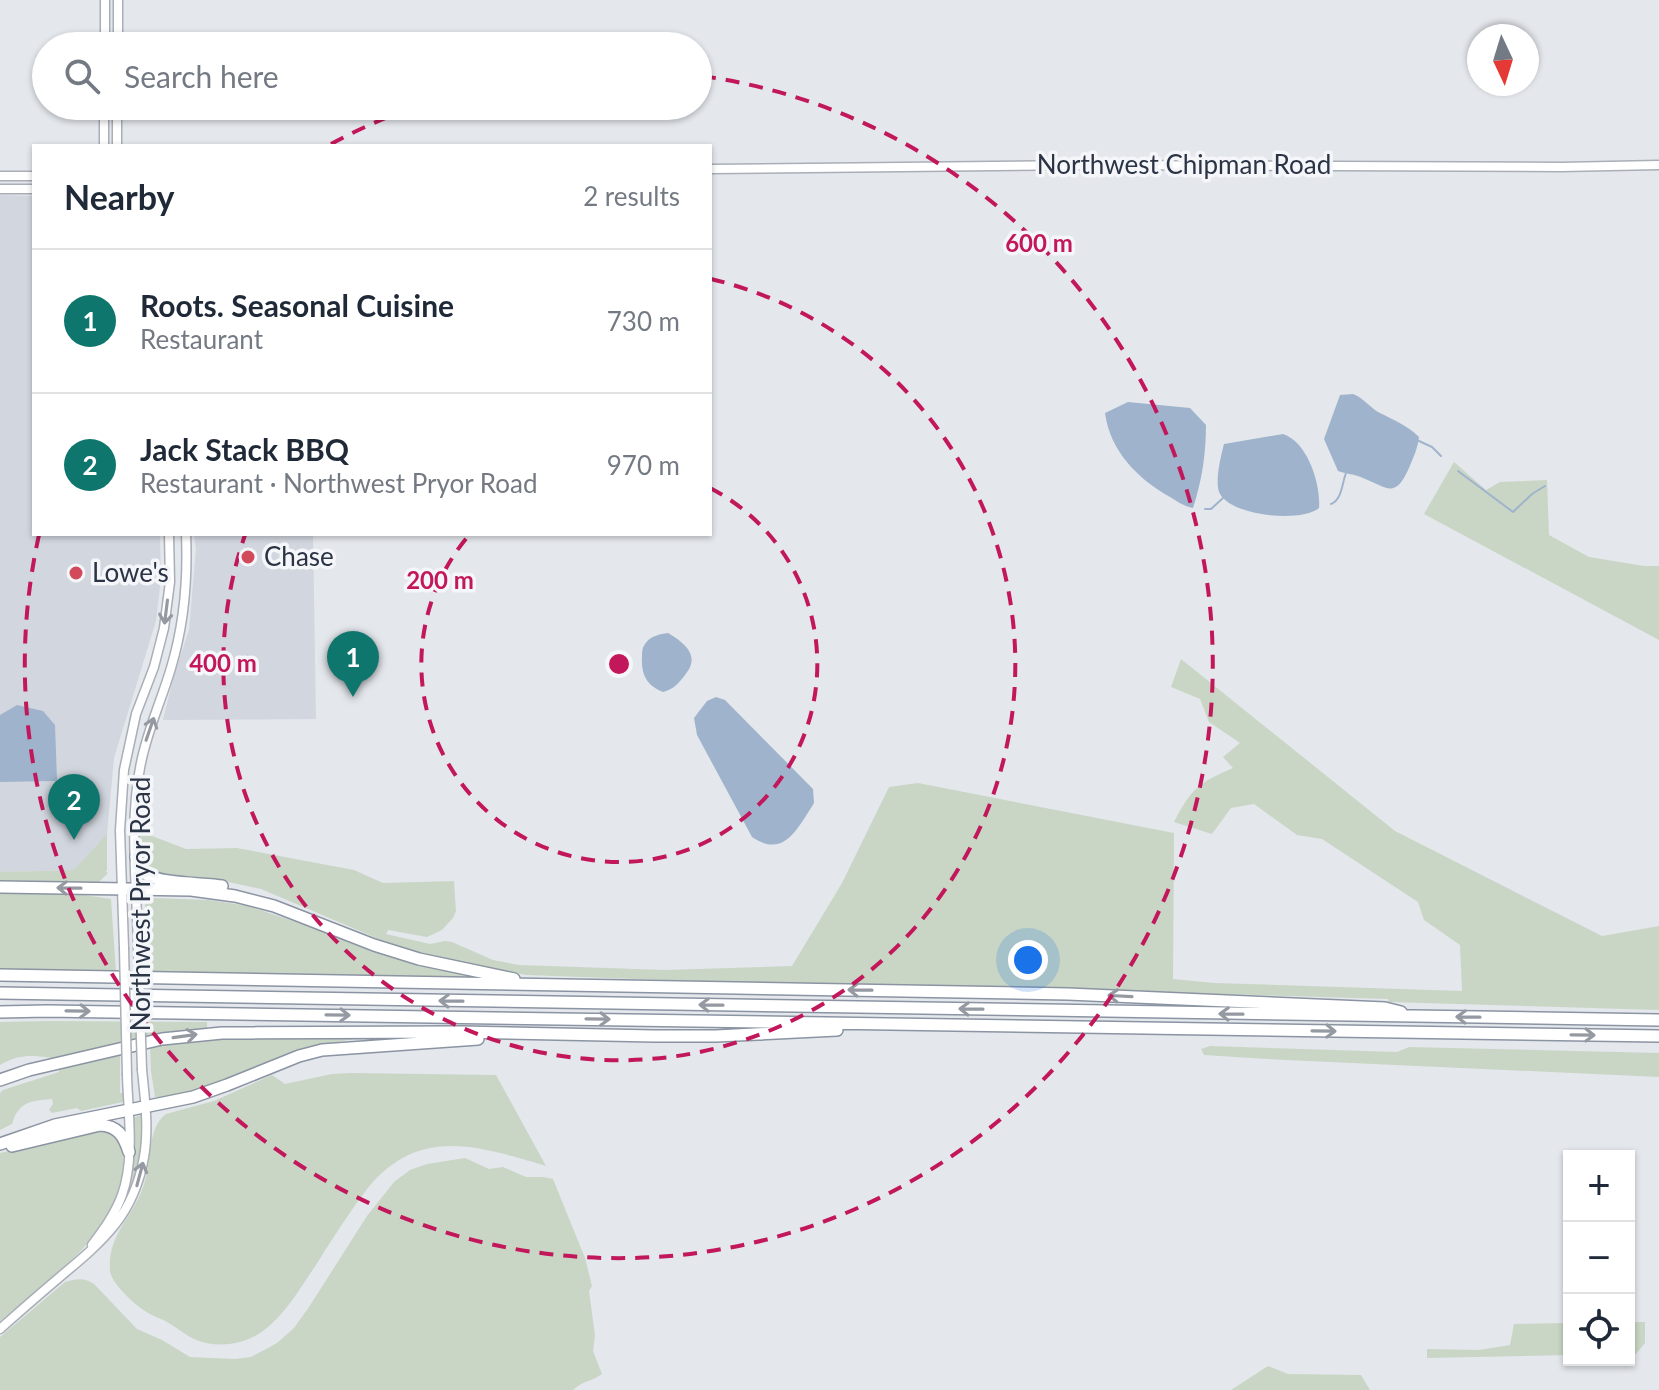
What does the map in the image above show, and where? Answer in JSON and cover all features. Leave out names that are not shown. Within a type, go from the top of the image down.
[{"type":"highway","points":[[136,857],[151,877],[248,892],[277,902],[312,920]]},
{"type":"highway","points":[[0,887],[191,890],[224,894],[274,906],[419,959],[542,984]]},
{"type":"highway","points":[[0,975],[1068,994],[1385,1008],[1421,1017]]},
{"type":"highway","points":[[0,993],[1659,1020]]},
{"type":"highway","points":[[0,1012],[1659,1036]]},
{"type":"highway","points":[[0,1080],[29,1070],[162,1039],[222,1033],[461,1032],[716,1036],[938,1025]]},
{"type":"highway","points":[[0,1146],[55,1125],[193,1097],[322,1050],[542,1035]]},
{"type":"highway","points":[[0,1146],[100,1125],[112,1127],[122,1135],[129,1152]]},
{"type":"main road","points":[[105,0],[105,32]]},
{"type":"main road","points":[[118,0],[118,32]]},
{"type":"main road","points":[[104,120],[104,144]]},
{"type":"main road","points":[[117,120],[117,144]]},
{"type":"main road","name":"Northwest Chipman Road","points":[[712,169],[1072,165],[1659,165]]},
{"type":"main road","points":[[0,176],[32,176]]},
{"type":"main road","points":[[0,189],[32,189]]},
{"type":"main road","name":"Northwest Pryor Road","points":[[81,1259],[112,1217],[123,1194],[129,1152],[120,830],[124,770],[136,714],[154,667],[164,628],[170,582],[169,536]]},
{"type":"main road","name":"Northwest Pryor Road","points":[[0,1329],[107,1236],[128,1208],[145,1156],[136,795],[145,741],[180,634],[187,585],[186,536]]},
{"type":"shaded area","points":[[0,195],[32,196],[32,536],[160,536],[161,578],[156,621],[114,758],[107,834],[75,870],[0,872]]},
{"type":"shaded area","points":[[194,536],[313,536],[316,719],[163,720],[189,630],[196,549]]},
{"type":"green space","points":[[1454,462],[1486,490],[1500,482],[1547,480],[1549,535],[1589,557],[1659,566],[1659,640],[1424,514]]},
{"type":"green space","points":[[1181,659],[1395,831],[1602,936],[1659,926],[1659,1010],[1389,1002],[1388,999],[527,975],[455,964],[407,951],[261,889],[210,878],[158,874],[146,869],[144,864],[139,831],[186,849],[237,848],[354,870],[383,883],[454,881],[456,911],[442,930],[427,937],[388,930],[386,934],[430,944],[452,942],[493,960],[519,965],[665,970],[792,966],[842,883],[889,787],[918,783],[1174,833],[1173,979],[1462,991],[1460,945],[1424,920],[1418,902],[1322,839],[1297,835],[1254,804],[1231,808],[1212,834],[1174,822],[1197,788],[1233,768],[1223,757],[1240,743],[1209,722],[1200,699],[1171,687]]},
{"type":"green space","points":[[107,834],[108,873],[99,882],[0,882],[0,872],[74,870]]},
{"type":"green space","points":[[0,893],[77,894],[111,899],[116,972],[0,971]]},
{"type":"green space","points":[[151,898],[210,900],[248,906],[398,956],[475,977],[147,972],[145,904]]},
{"type":"green space","points":[[0,1022],[207,1022],[207,1030],[66,1059],[25,1056],[0,1065]]},
{"type":"green space","points":[[211,1037],[355,1039],[285,1055],[202,1089],[155,1097],[150,1047]]},
{"type":"green space","points":[[1210,1046],[1397,1052],[1409,1047],[1659,1053],[1659,1077],[1204,1055],[1201,1049]]},
{"type":"green space","points":[[120,1054],[120,1093],[123,1093],[123,1102],[81,1111],[77,1108],[52,1113],[49,1110],[52,1099],[32,1102],[18,1111],[12,1124],[0,1130],[0,1093],[3,1090],[59,1070]]},
{"type":"green space","points":[[351,1073],[496,1075],[546,1166],[497,1152],[450,1146],[429,1148],[407,1156],[387,1169],[367,1189],[279,1317],[263,1331],[240,1342],[215,1344],[195,1339],[135,1304],[115,1282],[110,1271],[110,1258],[117,1235],[141,1193],[153,1135],[160,1120],[166,1114],[214,1101],[272,1075],[285,1084]]},
{"type":"green space","points":[[141,1115],[139,1169],[130,1196],[116,1216],[134,1155],[132,1118]]},
{"type":"green space","points":[[107,1129],[121,1144],[123,1153],[118,1190],[109,1213],[78,1254],[0,1321],[0,1153]]},
{"type":"green space","points":[[465,1158],[489,1169],[503,1167],[526,1177],[553,1179],[585,1258],[592,1286],[589,1291],[595,1335],[593,1351],[602,1374],[599,1376],[573,1390],[0,1390],[0,1337],[65,1282],[76,1279],[94,1284],[137,1329],[190,1357],[251,1357],[277,1343],[294,1328],[367,1216],[394,1182],[410,1170],[427,1164]]},
{"type":"green space","points":[[1635,1322],[1645,1322],[1645,1343],[1636,1354]]},
{"type":"green space","points":[[1563,1323],[1563,1355],[1427,1358],[1427,1349],[1479,1350],[1510,1345],[1514,1324]]},
{"type":"green space","points":[[1268,1366],[1288,1374],[1361,1375],[1370,1390],[1231,1390]]},
{"type":"water","points":[[1353,394],[1419,437],[1409,468],[1395,487],[1385,487],[1338,471],[1324,439],[1340,395]]},
{"type":"water","points":[[1128,402],[1190,408],[1206,425],[1203,467],[1193,508],[1147,482],[1119,452],[1105,413]]},
{"type":"water","points":[[1283,434],[1299,446],[1311,465],[1318,488],[1319,508],[1298,515],[1267,515],[1227,502],[1218,489],[1224,444]]},
{"type":"water","points":[[668,633],[689,651],[691,662],[678,684],[663,692],[646,678],[642,668],[642,652],[650,639]]},
{"type":"water","points":[[716,697],[725,700],[813,789],[814,803],[811,808],[794,833],[780,843],[772,845],[752,837],[697,735],[694,718],[707,701]]},
{"type":"water","points":[[17,705],[43,711],[55,725],[57,780],[0,782],[0,715]]},
{"type":"waterway","points":[[1419,441],[1441,456]]},
{"type":"waterway","points":[[1458,471],[1513,512],[1545,486]]},
{"type":"waterway","points":[[1331,504],[1340,495],[1346,473]]},
{"type":"waterway","points":[[1205,509],[1211,509],[1223,498]]},
{"type":"place","name":"Chase","points":[[248,557]]},
{"type":"place","name":"Lowe's","points":[[76,573]]},
{"type":"place","name":"Roots. Seasonal Cuisine","points":[[353,697]]},
{"type":"place","name":"Jack Stack BBQ","points":[[74,840]]}]
